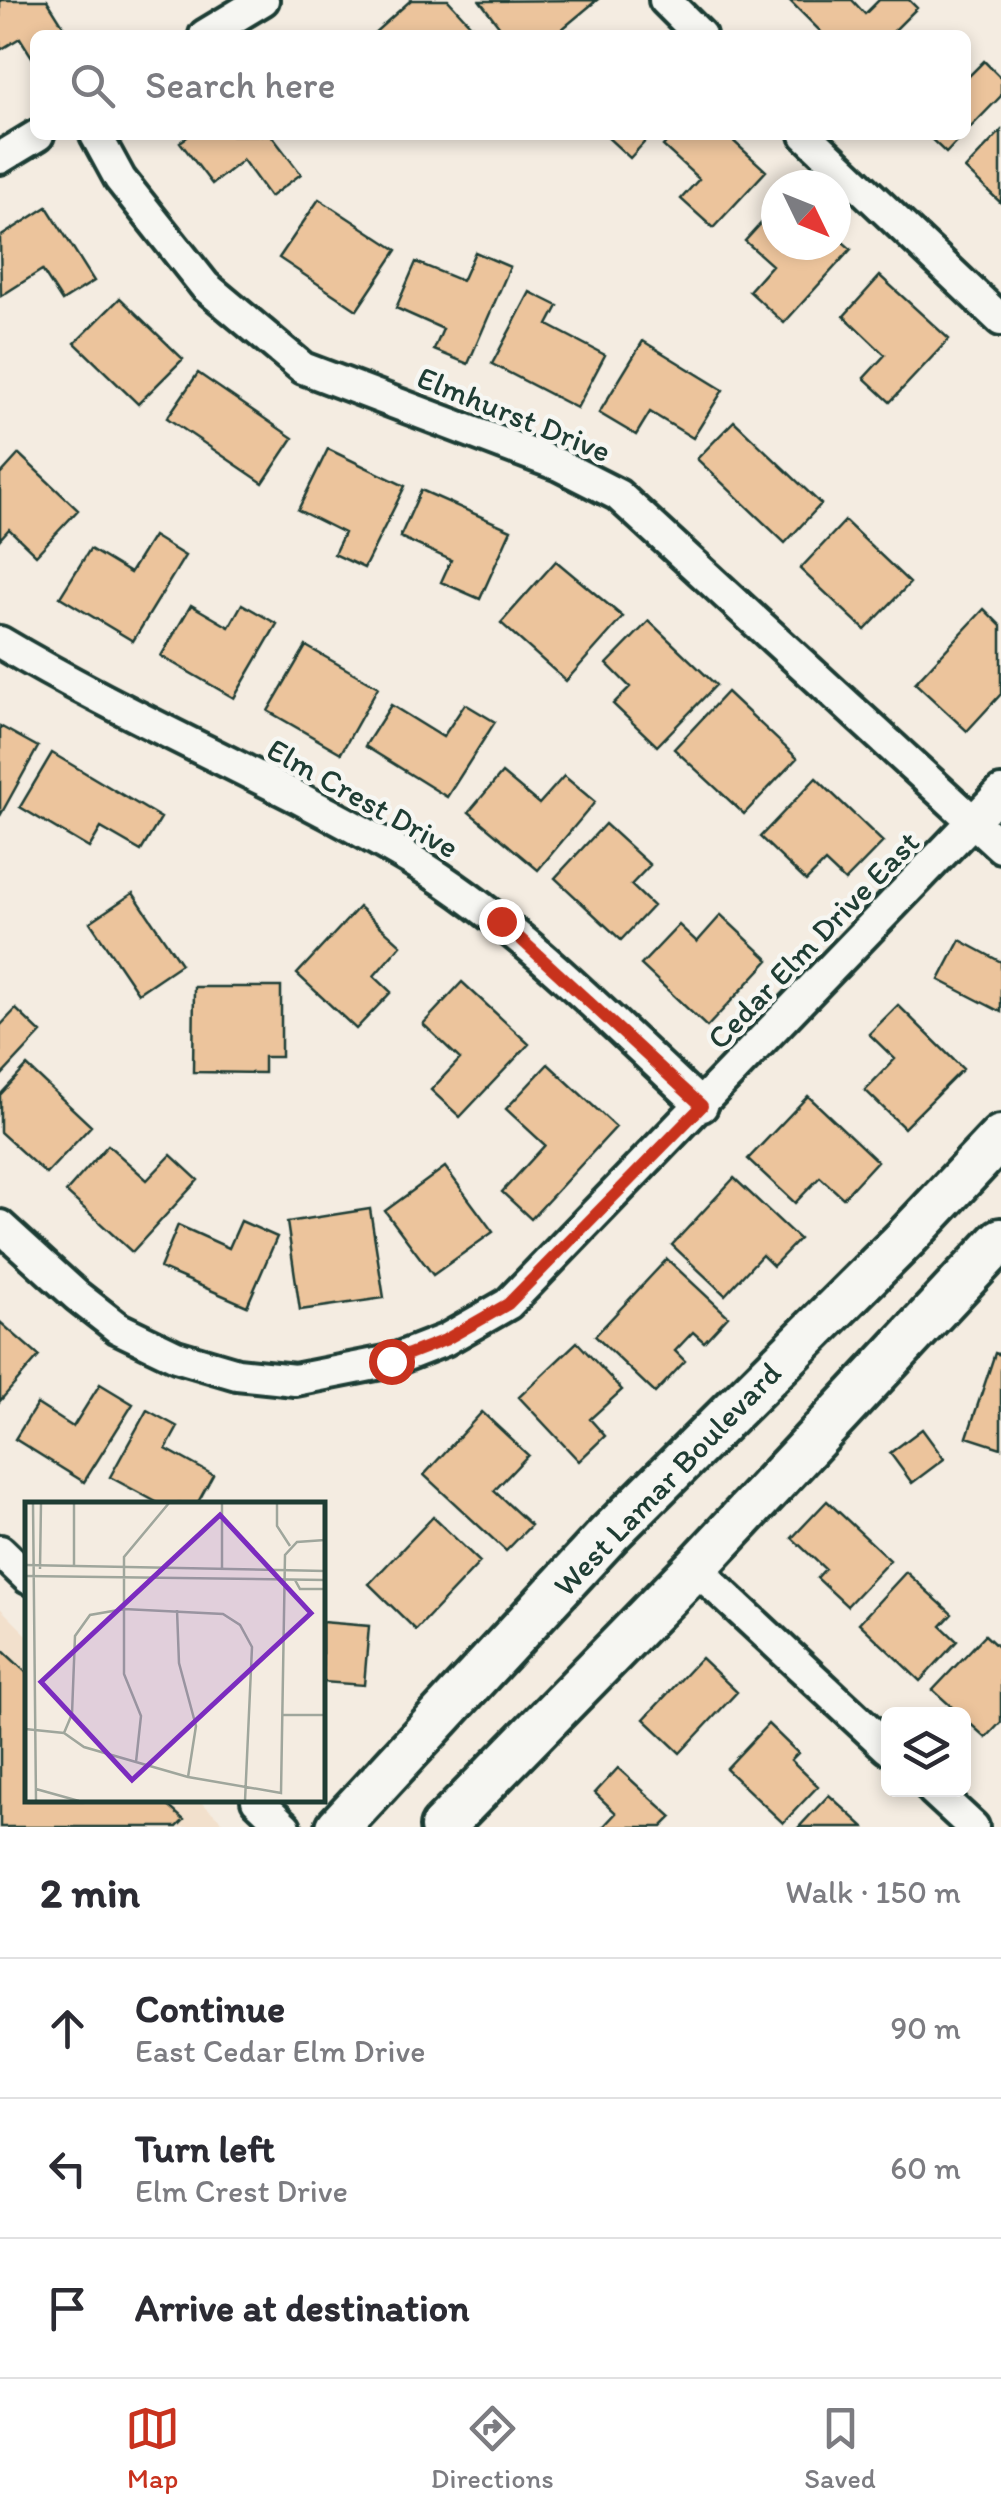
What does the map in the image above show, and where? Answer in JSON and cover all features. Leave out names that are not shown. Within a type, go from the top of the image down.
[{"type":"main road","name":"West Lamar Boulevard","points":[[338,1827],[609,1534],[906,1238],[1001,1137]]},
{"type":"main road","points":[[442,1827],[695,1568],[1001,1240]]},
{"type":"street","points":[[213,30],[263,0]]},
{"type":"street","points":[[665,0],[695,30]]},
{"type":"street","points":[[0,158],[30,140]]},
{"type":"street","name":"Elmhurst Drive","points":[[99,140],[120,178],[205,286],[303,368],[559,464],[618,495],[1001,847]]},
{"type":"street","points":[[811,140],[1001,320]]},
{"type":"street","name":"Elm Crest Drive","points":[[0,642],[58,677],[400,852],[501,921],[702,1106]]},
{"type":"street","name":"Cedar Elm Drive East","points":[[0,1226],[118,1328],[176,1356],[238,1374],[295,1380],[391,1361],[445,1340],[508,1304],[1001,792]]},
{"type":"street","points":[[0,1551],[25,1575]]},
{"type":"street","points":[[695,1568],[881,1741]]},
{"type":"street","points":[[941,1797],[973,1827]]},
{"type":"street","points":[[259,1802],[285,1827]]},
{"type":"shaded area","points":[[0,1608],[25,1633],[25,1802],[201,1802],[228,1827],[0,1827]]},
{"type":"building","points":[[0,0],[47,0],[66,30],[30,30],[30,54],[20,38],[0,50]]},
{"type":"building","points":[[411,0],[448,0],[475,30],[378,30]]},
{"type":"building","points":[[597,0],[561,30],[502,30],[480,1]]},
{"type":"building","points":[[789,0],[852,0],[865,14],[879,0],[909,0],[917,8],[895,30],[819,30]]},
{"type":"building","points":[[984,61],[1001,78],[1001,96],[971,127],[971,74]]},
{"type":"building","points":[[1001,131],[1001,203],[965,169]]},
{"type":"building","points":[[275,140],[301,174],[270,197],[243,160],[212,184],[180,142]]},
{"type":"building","points":[[610,140],[646,140],[630,158]]},
{"type":"building","points":[[668,140],[732,140],[765,170],[713,228],[681,199],[699,179],[663,146]]},
{"type":"building","points":[[932,140],[958,140],[946,153]]},
{"type":"building","points":[[319,199],[397,250],[357,310],[279,258]]},
{"type":"building","points":[[47,207],[94,281],[62,301],[42,270],[1,296],[0,237]]},
{"type":"building","points":[[761,223],[761,255],[745,241]]},
{"type":"building","points":[[475,252],[510,267],[468,364],[434,350],[443,329],[396,308],[416,262],[462,281]]},
{"type":"building","points":[[766,260],[841,260],[784,323],[749,291],[772,265]]},
{"type":"building","points":[[880,276],[949,339],[890,402],[864,378],[885,355],[844,316]]},
{"type":"building","points":[[530,292],[558,306],[548,325],[605,355],[577,408],[492,364]]},
{"type":"building","points":[[120,298],[183,359],[138,404],[75,343]]},
{"type":"building","points":[[643,341],[723,390],[693,438],[650,412],[636,435],[599,413]]},
{"type":"building","points":[[198,373],[293,438],[263,483],[167,418]]},
{"type":"building","points":[[734,421],[821,504],[785,543],[697,459]]},
{"type":"building","points":[[328,449],[405,486],[364,568],[334,554],[344,533],[298,510]]},
{"type":"building","points":[[19,454],[78,510],[36,555],[9,529],[0,539],[0,475]]},
{"type":"building","points":[[421,490],[511,530],[480,599],[441,582],[451,560],[400,537]]},
{"type":"building","points":[[845,521],[910,583],[865,630],[800,569]]},
{"type":"building","points":[[153,536],[185,556],[133,641],[60,597],[90,549],[130,573]]},
{"type":"building","points":[[556,561],[623,617],[566,681],[501,623]]},
{"type":"building","points":[[242,604],[277,624],[234,698],[161,656],[191,605],[229,627]]},
{"type":"building","points":[[984,609],[1001,626],[1001,694],[967,731],[915,683]]},
{"type":"building","points":[[649,621],[716,685],[657,746],[613,704],[630,687],[607,664]]},
{"type":"building","points":[[306,646],[378,687],[341,753],[268,711]]},
{"type":"building","points":[[727,692],[797,758],[744,814],[674,749]]},
{"type":"building","points":[[465,704],[495,722],[447,797],[365,746],[391,705],[443,737]]},
{"type":"building","points":[[0,726],[38,747],[0,816]]},
{"type":"building","points":[[52,753],[161,818],[141,851],[101,828],[89,848],[20,807]]},
{"type":"building","points":[[502,773],[539,804],[564,776],[595,802],[538,870],[469,812]]},
{"type":"building","points":[[816,778],[883,842],[845,881],[825,862],[806,881],[760,837]]},
{"type":"building","points":[[605,824],[650,865],[631,885],[653,906],[621,940],[555,878]]},
{"type":"building","points":[[133,893],[181,964],[138,993],[90,922]]},
{"type":"building","points":[[359,907],[401,945],[374,976],[391,992],[356,1029],[297,974]]},
{"type":"building","points":[[721,915],[769,960],[707,1027],[641,965],[679,925],[697,942]]},
{"type":"building","points":[[960,940],[1001,962],[1001,1012],[939,980]]},
{"type":"building","points":[[462,982],[529,1044],[460,1117],[431,1090],[460,1059],[423,1024]]},
{"type":"building","points":[[194,987],[281,987],[281,1057],[264,1057],[264,1073],[193,1072]]},
{"type":"building","points":[[898,1005],[963,1069],[904,1128],[865,1090],[895,1059],[869,1034]]},
{"type":"building","points":[[16,1009],[41,1033],[0,1077],[0,1026]]},
{"type":"building","points":[[548,1064],[616,1127],[531,1219],[502,1192],[545,1145],[506,1109]]},
{"type":"building","points":[[27,1066],[91,1126],[46,1174],[0,1132],[0,1095]]},
{"type":"building","points":[[808,1096],[877,1161],[843,1198],[820,1177],[795,1203],[748,1159]]},
{"type":"building","points":[[108,1145],[147,1180],[171,1155],[198,1180],[132,1252],[66,1192]]},
{"type":"building","points":[[445,1167],[493,1232],[433,1275],[385,1211]]},
{"type":"building","points":[[734,1178],[799,1239],[773,1266],[762,1255],[725,1295],[672,1245]]},
{"type":"building","points":[[370,1209],[384,1298],[300,1310],[287,1222]]},
{"type":"building","points":[[241,1221],[277,1237],[247,1306],[160,1268],[178,1225],[229,1248]]},
{"type":"building","points":[[667,1259],[728,1316],[704,1342],[693,1332],[675,1351],[685,1361],[655,1393],[595,1336]]},
{"type":"building","points":[[0,1322],[39,1356],[0,1401]]},
{"type":"building","points":[[577,1342],[622,1390],[590,1419],[605,1436],[579,1461],[519,1397]]},
{"type":"building","points":[[995,1353],[1001,1355],[1001,1448],[967,1437]]},
{"type":"building","points":[[100,1384],[133,1404],[84,1482],[15,1439],[37,1404],[73,1427]]},
{"type":"building","points":[[147,1410],[178,1427],[166,1449],[213,1475],[198,1502],[156,1502],[110,1477]]},
{"type":"building","points":[[482,1412],[528,1455],[494,1491],[531,1525],[506,1551],[424,1475]]},
{"type":"building","points":[[922,1429],[944,1459],[912,1483],[890,1453]]},
{"type":"building","points":[[827,1501],[890,1560],[847,1606],[817,1578],[825,1569],[792,1538]]},
{"type":"building","points":[[433,1517],[480,1562],[416,1630],[369,1584]]},
{"type":"building","points":[[906,1572],[952,1614],[941,1626],[957,1641],[920,1681],[859,1623]]},
{"type":"building","points":[[325,1622],[369,1626],[364,1685],[325,1682]]},
{"type":"building","points":[[985,1635],[1001,1650],[1001,1722],[986,1738],[971,1724],[971,1707],[952,1707],[933,1690]]},
{"type":"building","points":[[0,1648],[25,1671],[25,1802],[164,1802],[184,1820],[177,1827],[0,1827]]},
{"type":"building","points":[[701,1658],[737,1692],[680,1753],[644,1719]]},
{"type":"building","points":[[768,1724],[798,1753],[791,1760],[818,1786],[783,1823],[726,1769]]},
{"type":"building","points":[[618,1768],[672,1817],[662,1827],[603,1827],[616,1813],[595,1793]]},
{"type":"building","points":[[829,1795],[864,1827],[799,1827]]},
{"type":"route","points":[[391,1361],[445,1340],[508,1304],[702,1106],[501,921]]}]
